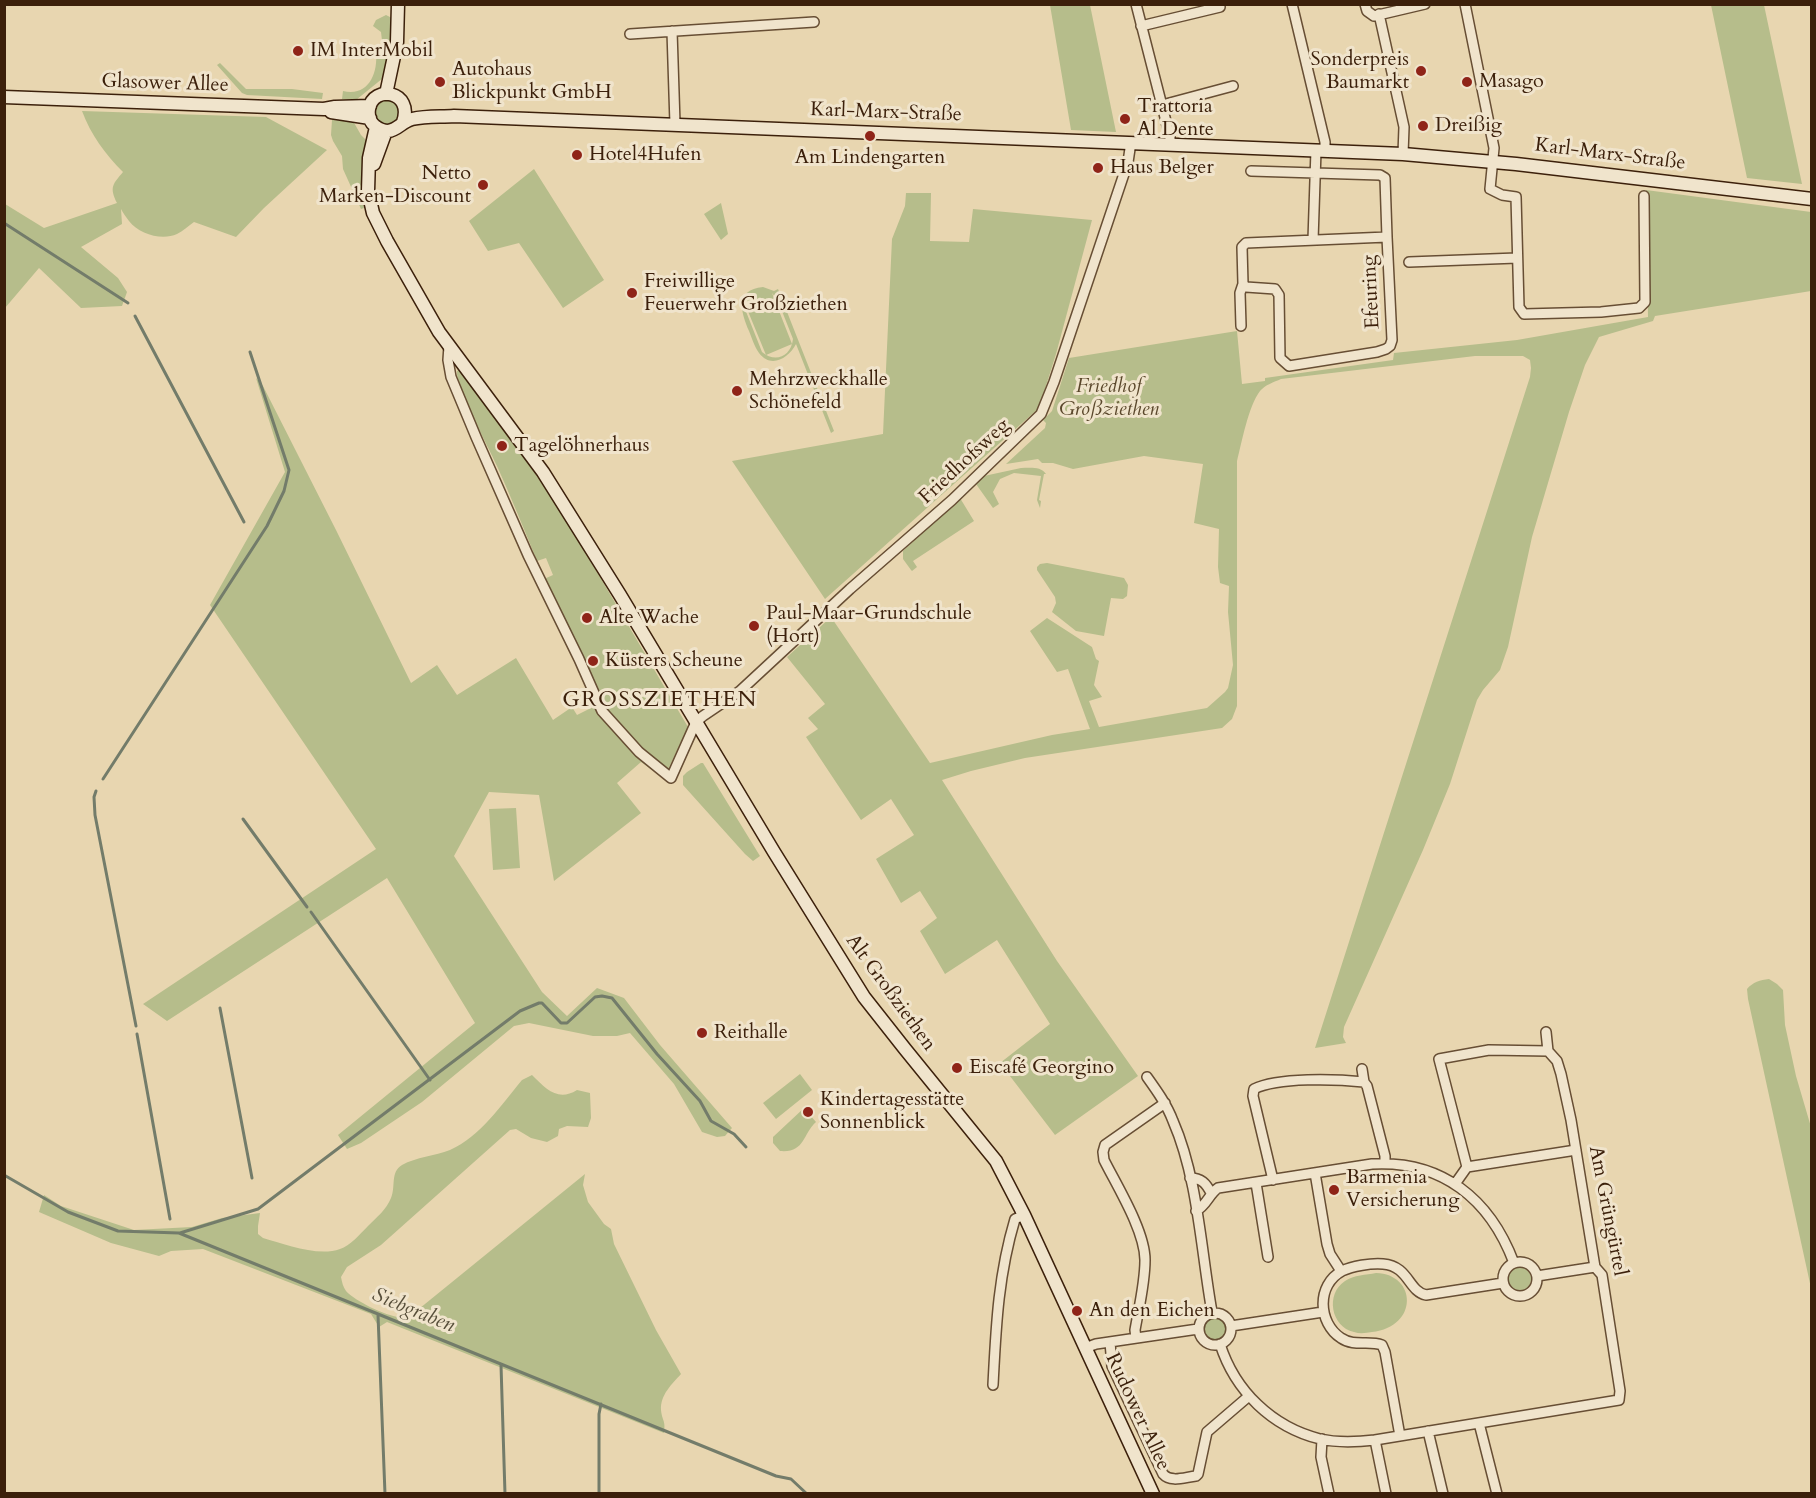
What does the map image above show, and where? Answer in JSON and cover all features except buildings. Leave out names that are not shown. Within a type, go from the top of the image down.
[{"type":"main road","points":[[391,95],[397,42],[398,4]]},
{"type":"main road","points":[[391,95],[405,108],[406,115],[396,129],[375,120],[376,98],[391,95]]},
{"type":"main road","name":"Glasower Allee","points":[[4,97],[324,109],[334,113],[375,120]]},
{"type":"main road","name":"Karl-Marx-Straße","points":[[405,108],[431,110],[454,116]]},
{"type":"main road","name":"Karl-Marx-Straße","points":[[403,122],[417,118],[454,116],[1403,154],[1493,162],[1812,199]]},
{"type":"main road","name":"Alt Großziethen","points":[[375,120],[368,192],[373,213],[439,332],[543,472],[864,997],[988,1150],[1003,1173],[1085,1348]]},
{"type":"main road","name":"Rudower Allee","points":[[1085,1348],[1153,1494]]},
{"type":"street","points":[[1136,4],[1170,136],[1170,144]]},
{"type":"street","points":[[1292,4],[1325,142],[1320,151],[1315,173],[1312,240]]},
{"type":"street","points":[[1365,4],[1367,11],[1374,16],[1422,5]]},
{"type":"street","points":[[1465,4],[1494,148],[1490,189],[1502,195],[1516,197],[1519,307],[1524,314],[1601,312],[1639,308],[1645,302],[1644,196]]},
{"type":"street","points":[[1141,26],[1220,7]]},
{"type":"street","points":[[1379,14],[1404,127],[1403,154]]},
{"type":"street","points":[[630,34],[814,22]]},
{"type":"street","points":[[672,31],[675,124]]},
{"type":"street","points":[[1162,105],[1233,86]]},
{"type":"street","name":"Friedhofsweg","points":[[696,722],[740,691],[850,589],[952,500],[1041,414],[1054,382],[1128,162],[1131,142]]},
{"type":"street","points":[[1251,171],[1380,175],[1385,178],[1387,237]]},
{"type":"street","name":"Efeuring","points":[[1241,326],[1242,247],[1246,243],[1387,237],[1392,340],[1390,346],[1377,352],[1289,366],[1280,358],[1279,295],[1275,289],[1246,287],[1243,284]]},
{"type":"street","points":[[1409,262],[1517,258]]},
{"type":"street","name":"Alt Großziethen","points":[[449,346],[448,360],[452,377],[476,437],[528,555],[602,711],[639,752],[670,778],[696,722]]},
{"type":"street","name":"Am Grüngürtel","points":[[1479,1423],[1619,1400],[1620,1392],[1602,1275],[1595,1267],[1571,1120],[1561,1074],[1557,1061],[1548,1051],[1546,1032]]},
{"type":"street","points":[[1467,1167],[1436,1058],[1489,1050],[1548,1051]]},
{"type":"street","points":[[1362,1069],[1385,1163]]},
{"type":"street","points":[[1147,1077],[1165,1103],[1181,1140],[1196,1211],[1212,1312]]},
{"type":"street","points":[[1273,1180],[1253,1096],[1254,1089],[1299,1080],[1364,1082]]},
{"type":"street","points":[[1136,1338],[1135,1330],[1145,1258],[1143,1242],[1104,1160],[1103,1152],[1106,1146],[1165,1103]]},
{"type":"street","points":[[1455,1184],[1467,1167],[1576,1150]]},
{"type":"street","points":[[1196,1211],[1218,1188],[1385,1163],[1428,1170],[1455,1184],[1476,1201],[1500,1230],[1514,1263]]},
{"type":"street","points":[[1315,1173],[1327,1244],[1330,1254],[1341,1271]]},
{"type":"street","points":[[1190,1178],[1203,1181],[1211,1193]]},
{"type":"street","points":[[1256,1183],[1268,1257]]},
{"type":"street","points":[[993,1385],[1001,1278],[1015,1220],[1024,1215]]},
{"type":"street","points":[[1520,1262],[1531,1266],[1537,1276],[1536,1286],[1525,1296],[1511,1294],[1504,1287],[1503,1273],[1514,1263],[1520,1262]]},
{"type":"street","points":[[1400,1436],[1382,1345],[1352,1343],[1341,1338],[1332,1330],[1323,1312],[1324,1296],[1329,1284],[1341,1271],[1376,1263],[1387,1264],[1406,1274],[1418,1291],[1426,1295],[1503,1282]]},
{"type":"street","points":[[1537,1276],[1595,1267]]},
{"type":"street","points":[[1212,1312],[1218,1312],[1227,1317],[1232,1326],[1228,1339],[1220,1344],[1210,1345],[1199,1334],[1198,1329],[1204,1316],[1212,1312]]},
{"type":"street","points":[[1232,1326],[1323,1312]]},
{"type":"street","points":[[1085,1348],[1094,1344],[1198,1329]]},
{"type":"street","points":[[1110,1342],[1112,1366],[1163,1474],[1167,1478],[1198,1474],[1207,1432],[1249,1396]]},
{"type":"street","points":[[1220,1344],[1229,1369],[1239,1384],[1263,1410],[1285,1425],[1322,1439],[1348,1442],[1375,1440],[1479,1423],[1497,1494]]},
{"type":"street","points":[[1428,1431],[1443,1494]]},
{"type":"street","points":[[1322,1439],[1321,1457],[1329,1494]]},
{"type":"street","points":[[1375,1440],[1386,1494]]},
{"type":"green space","points":[[1050,5],[1090,5],[1116,132],[1071,130]]},
{"type":"green space","points":[[1711,5],[1764,5],[1802,184],[1747,178]]},
{"type":"green space","points":[[386,15],[393,20],[388,74],[356,100],[342,99],[343,91],[359,91],[370,82],[375,69],[376,53],[384,58],[381,32],[373,26],[376,20]]},
{"type":"green space","points":[[220,63],[246,89],[292,89],[323,93],[322,99],[247,95],[242,93],[217,65]]},
{"type":"green space","points":[[387,99],[396,103],[400,112],[396,121],[387,125],[378,121],[374,112],[378,103]]},
{"type":"green space","points":[[82,111],[266,117],[327,150],[236,237],[194,222],[171,236],[151,235],[133,226],[121,209],[122,224],[81,247],[118,278],[127,292],[122,306],[81,308],[39,268],[5,308],[5,204],[44,228],[117,203],[113,186],[123,172],[99,144]]},
{"type":"green space","points":[[332,120],[353,121],[367,141],[361,191],[364,208],[361,209],[343,169],[342,156],[331,135]]},
{"type":"green space","points":[[534,169],[604,280],[563,308],[519,243],[488,251],[469,221]]},
{"type":"green space","name":"Friedhof Großziethen","points":[[1646,190],[1811,212],[1811,291],[1655,316],[1653,321],[1599,337],[1585,365],[1569,412],[1532,537],[1508,647],[1500,670],[1477,700],[1450,784],[1344,1027],[1343,1037],[1346,1043],[1315,1048],[1530,377],[1530,360],[1523,356],[1475,356],[1281,379],[1264,387],[1252,406],[1237,461],[1237,706],[1232,719],[1222,728],[1025,758],[942,780],[1057,961],[1138,1076],[1055,1135],[1000,1063],[1050,1024],[997,940],[945,974],[920,931],[937,918],[920,891],[901,903],[876,859],[914,835],[891,799],[861,820],[806,737],[818,729],[808,718],[825,704],[787,657],[831,617],[930,763],[1052,735],[1090,729],[1068,669],[1057,672],[1030,631],[1047,618],[1092,647],[1099,661],[1094,685],[1102,697],[1089,701],[1099,727],[1207,708],[1228,688],[1233,665],[1228,612],[1229,586],[1220,583],[1218,567],[1219,529],[1194,523],[1203,464],[1144,456],[1073,469],[1053,463],[1042,463],[1038,459],[1006,464],[1045,428],[1046,423],[1043,420],[1052,411],[1069,358],[1237,331],[1242,384],[1265,381],[1265,378],[1393,360],[1394,353],[1517,340],[1648,317]]},
{"type":"green space","points":[[906,193],[931,193],[930,241],[969,242],[973,209],[1092,220],[1039,408],[825,599],[732,461],[883,434],[892,239],[905,206]]},
{"type":"green space","points":[[721,203],[728,234],[721,240],[704,214]]},
{"type":"green space","points":[[763,287],[774,291],[778,289],[834,431],[831,433],[796,344],[789,354],[774,361],[764,358],[756,348],[742,310],[744,297],[747,292]],"holes":[[[772,293],[778,301],[793,339],[792,344]],[[745,304],[766,355],[762,352],[745,309]],[[792,344],[782,356],[766,355]]]},
{"type":"green space","points":[[459,370],[503,428],[556,506],[688,727],[664,778],[641,762],[617,783],[641,813],[554,881],[539,795],[489,792],[454,856],[542,992],[567,1016],[597,988],[624,998],[660,1045],[732,1128],[725,1136],[717,1137],[702,1132],[674,1084],[630,1033],[617,1036],[593,1036],[529,1023],[514,1026],[422,1102],[361,1143],[347,1149],[338,1135],[475,1023],[387,878],[167,1021],[143,1004],[376,849],[210,605],[285,472],[256,378],[263,386],[411,683],[437,665],[457,695],[516,658],[553,720],[572,707],[577,715],[593,707],[600,695],[544,579],[553,575],[546,558],[537,561],[461,390],[457,371]]},
{"type":"green space","points":[[1021,468],[1038,469],[1046,474],[1044,474],[1039,500],[1041,501],[1040,508],[1037,500],[1041,476],[1014,473],[1000,479],[993,492],[999,504],[993,508],[976,484],[984,476]]},
{"type":"green space","points":[[960,498],[974,521],[913,561],[917,567],[912,571],[903,559],[903,551]]},
{"type":"green space","points":[[1047,563],[1124,578],[1128,585],[1127,596],[1123,599],[1111,598],[1104,636],[1076,631],[1052,612],[1056,603],[1055,597],[1037,570],[1040,564]]},
{"type":"green space","points":[[701,763],[760,856],[753,861],[683,785],[683,776]]},
{"type":"green space","points":[[516,808],[520,868],[493,870],[489,809]]},
{"type":"green space","points":[[1769,979],[1783,990],[1785,1025],[1796,1076],[1811,1127],[1811,1288],[1748,999],[1747,989],[1749,987]]},
{"type":"green space","points":[[800,1074],[812,1090],[776,1119],[763,1103]]},
{"type":"green space","points":[[532,1075],[547,1089],[558,1094],[564,1095],[577,1090],[590,1093],[591,1118],[588,1127],[567,1126],[559,1129],[558,1136],[547,1142],[531,1138],[516,1129],[510,1130],[381,1245],[347,1267],[341,1277],[343,1286],[350,1295],[371,1307],[393,1316],[409,1317],[585,1174],[583,1185],[588,1202],[604,1224],[611,1229],[614,1244],[656,1330],[681,1374],[662,1399],[664,1433],[387,1322],[379,1327],[371,1314],[203,1249],[171,1251],[159,1256],[111,1243],[39,1212],[44,1195],[61,1206],[134,1230],[192,1227],[222,1218],[260,1213],[258,1234],[263,1238],[312,1251],[340,1249],[355,1239],[387,1206],[398,1168],[407,1162],[450,1150],[461,1144],[489,1120],[522,1080]]},
{"type":"green space","points":[[804,1108],[816,1122],[799,1146],[788,1151],[780,1151],[773,1143],[773,1137]]},
{"type":"green space","points":[[1519,1267],[1527,1271],[1531,1279],[1527,1287],[1519,1291],[1511,1287],[1507,1279],[1511,1271]]},
{"type":"green space","points":[[1376,1273],[1390,1276],[1399,1282],[1405,1291],[1407,1301],[1405,1311],[1398,1321],[1387,1328],[1363,1333],[1346,1329],[1340,1324],[1333,1310],[1335,1294],[1345,1281],[1356,1276]]},
{"type":"green space","points":[[1216,1317],[1224,1321],[1228,1329],[1224,1337],[1216,1341],[1208,1337],[1204,1329],[1208,1321]]},
{"type":"waterway","points":[[4,223],[128,303]]},
{"type":"waterway","points":[[135,316],[244,522]]},
{"type":"waterway","points":[[103,779],[267,526],[284,491],[289,470],[250,352]]},
{"type":"waterway","points":[[96,791],[95,815],[136,1026]]},
{"type":"waterway","points":[[243,819],[307,907]]},
{"type":"waterway","points":[[311,912],[430,1080]]},
{"type":"waterway","points":[[180,1233],[258,1209],[520,1011],[539,1003],[542,1003],[561,1023],[567,1023],[595,997],[612,998],[657,1054],[700,1101],[711,1121],[734,1134],[746,1147]]},
{"type":"waterway","points":[[220,1008],[252,1178]]},
{"type":"waterway","points":[[137,1034],[170,1219]]},
{"type":"waterway","name":"Siebgraben","points":[[4,1175],[68,1212],[118,1231],[179,1233],[776,1476],[791,1479],[807,1494]]},
{"type":"waterway","points":[[378,1315],[385,1494]]},
{"type":"waterway","points":[[501,1365],[505,1494]]},
{"type":"waterway","points":[[599,1494],[601,1404]]},
{"type":"place","name":"IM InterMobil","points":[[298,51]]},
{"type":"place","name":"Sonderpreis Baumarkt","points":[[1421,71]]},
{"type":"place","name":"Autohaus Blickpunkt GmbH","points":[[440,82]]},
{"type":"place","name":"Masago","points":[[1467,82]]},
{"type":"place","name":"Trattoria Al Dente","points":[[1125,119]]},
{"type":"place","name":"Dreißig","points":[[1423,126]]},
{"type":"place","name":"Am Lindengarten","points":[[870,136]]},
{"type":"place","name":"Hotel4Hufen","points":[[577,155]]},
{"type":"place","name":"Haus Belger","points":[[1098,168]]},
{"type":"place","name":"Netto Marken-Discount","points":[[483,185]]},
{"type":"place","name":"Freiwillige Feuerwehr Großziethen","points":[[632,293]]},
{"type":"place","name":"Mehrzweckhalle Schönefeld","points":[[737,391]]},
{"type":"place","name":"Tagelöhnerhaus","points":[[502,446]]},
{"type":"place","name":"Alte Wache","points":[[587,618]]},
{"type":"place","name":"Paul-Maar-Grundschule (Hort)","points":[[754,626]]},
{"type":"place","name":"Küsters Scheune","points":[[593,661]]},
{"type":"place","name":"Reithalle","points":[[702,1033]]},
{"type":"place","name":"Eiscafé Georgino","points":[[957,1068]]},
{"type":"place","name":"Kindertagesstätte Sonnenblick","points":[[808,1112]]},
{"type":"place","name":"Barmenia Versicherung","points":[[1334,1190]]},
{"type":"place","name":"An den Eichen","points":[[1077,1311]]},
{"type":"district","name":"GROSSZIETHEN","points":[[660,701]]}]
